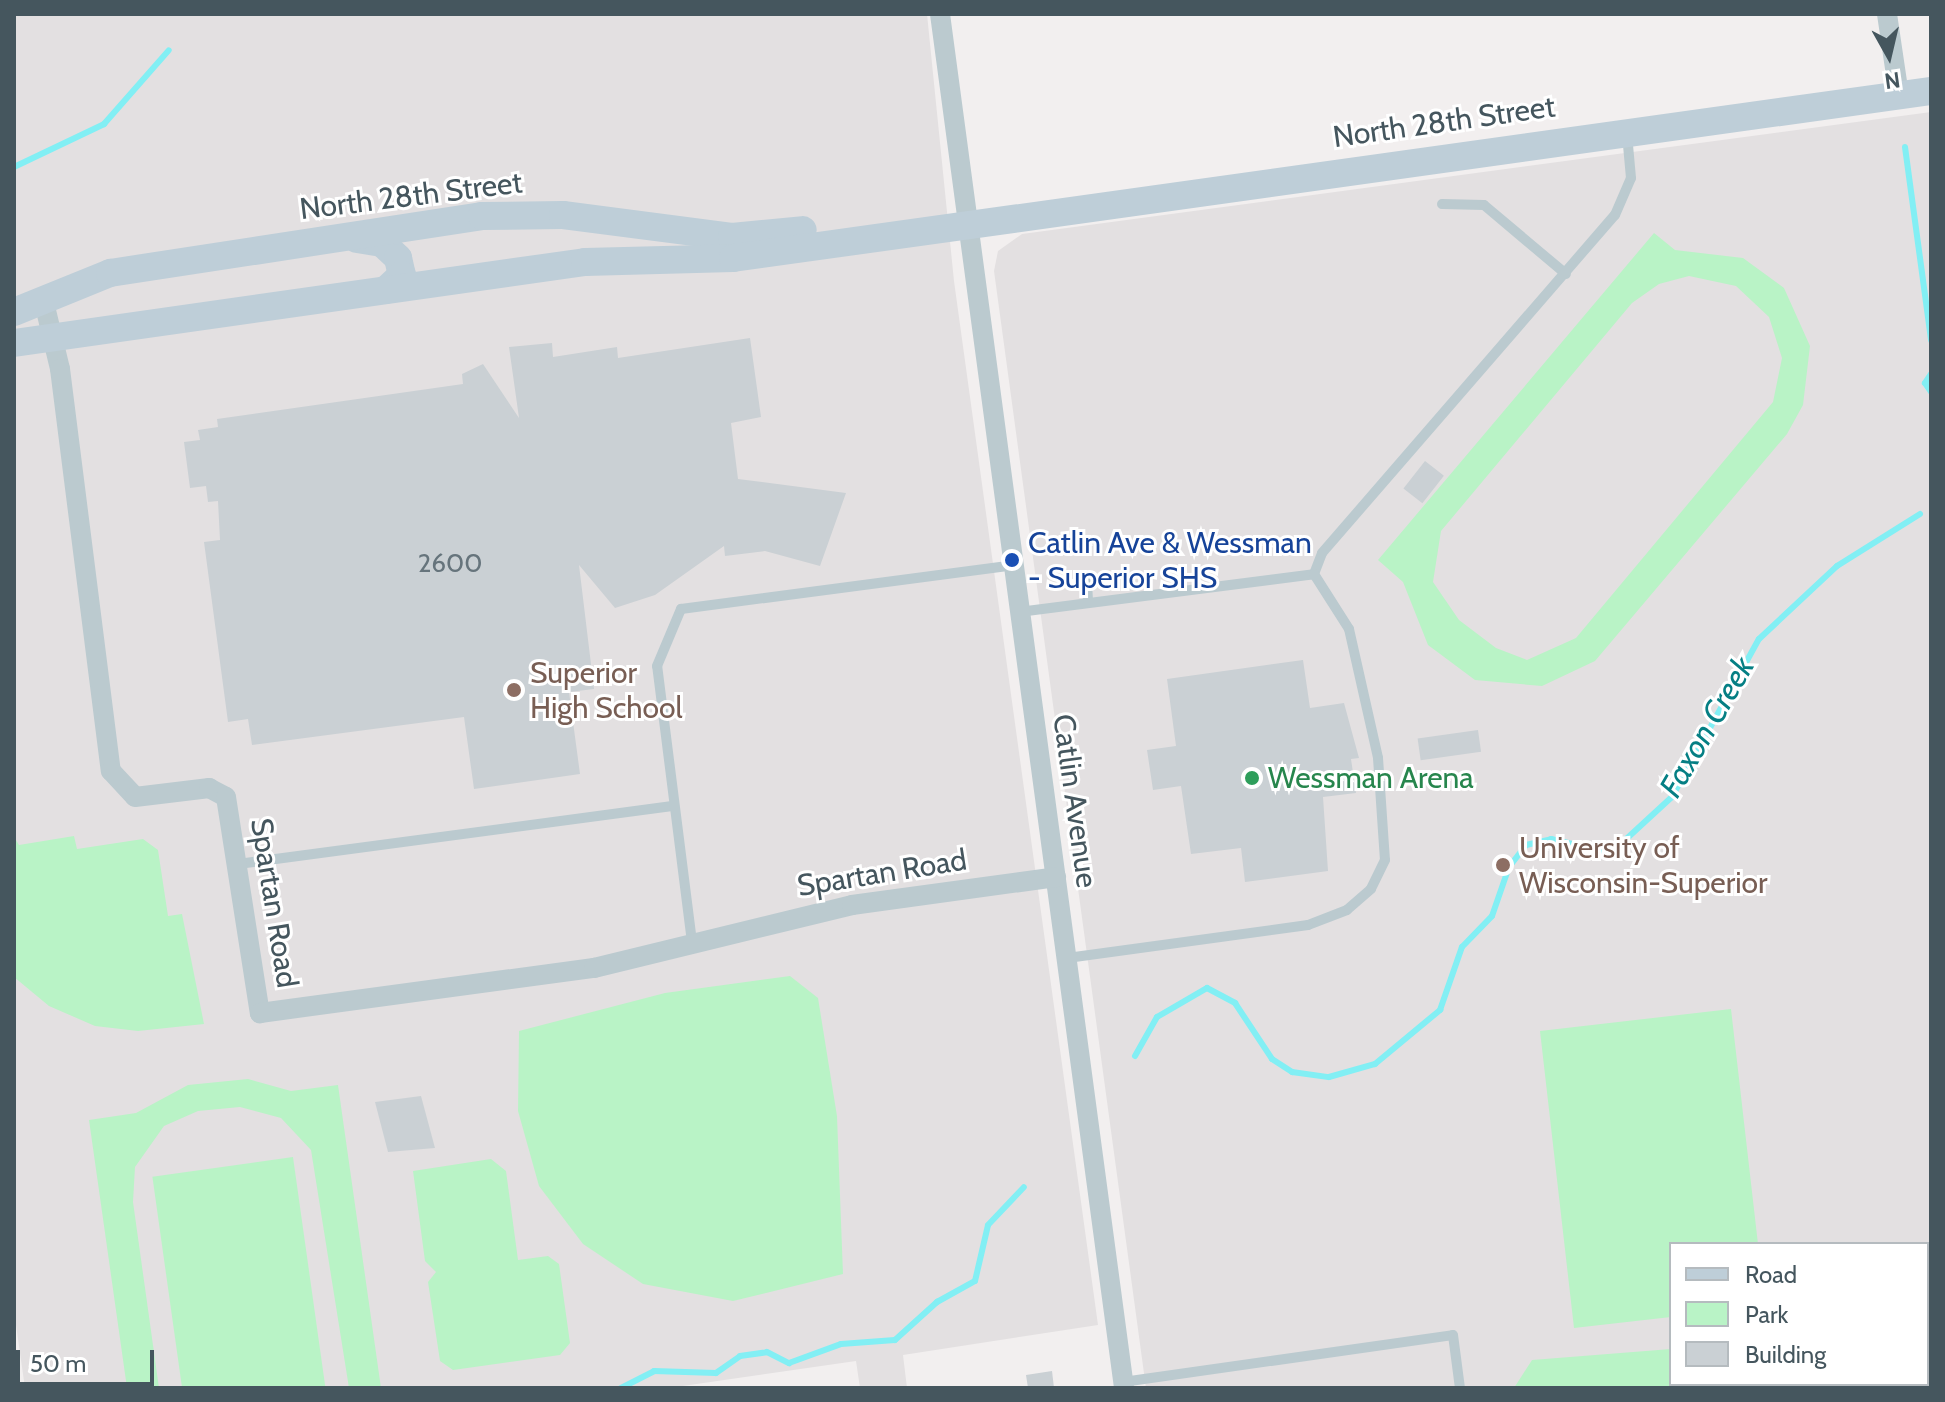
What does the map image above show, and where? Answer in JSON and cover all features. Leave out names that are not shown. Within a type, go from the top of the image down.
[{"type":"main road","name":"North 28th Street","points":[[14,343],[585,262],[733,258],[966,223],[1931,91]]},
{"type":"main road","name":"North 28th Street","points":[[14,312],[110,273],[336,238],[520,214],[732,237],[931,214],[966,223]]},
{"type":"main road","points":[[336,238],[371,240],[393,251],[402,275],[386,290]]},
{"type":"street","name":"Catlin Avenue","points":[[940,14],[1124,1385]]},
{"type":"street","points":[[1887,14],[1899,95]]},
{"type":"street","name":"Spartan Road","points":[[43,298],[53,337],[113,776],[135,797],[222,792],[238,864],[260,1013],[594,968],[852,905],[1056,877]]},
{"type":"lane","points":[[1314,574],[1322,553],[1566,274],[1624,199],[1631,173],[1627,132]]},
{"type":"lane","points":[[1442,204],[1484,205],[1566,274]]},
{"type":"lane","points":[[692,942],[657,659],[681,609],[1013,565]]},
{"type":"lane","points":[[1019,612],[1314,574]]},
{"type":"lane","points":[[1067,958],[1319,923],[1358,903],[1376,883],[1387,840],[1375,743],[1347,622],[1314,574]]},
{"type":"lane","points":[[1087,582],[1088,602]]},
{"type":"lane","points":[[238,864],[674,806]]},
{"type":"lane","points":[[1124,1385],[1453,1335],[1460,1388]]},
{"type":"shaded area","name":"Superior High School","points":[[14,14],[927,14],[954,281],[1098,1325],[903,1355],[907,1388],[860,1388],[856,1361],[669,1388],[25,1388],[14,1311]]},
{"type":"shaded area","name":"University of Wisconsin-Superior","points":[[1931,112],[1931,1388],[1146,1388],[994,271],[998,251],[1022,234]]},
{"type":"green space","points":[[1654,233],[1675,250],[1743,258],[1784,288],[1810,346],[1803,405],[1787,434],[1595,661],[1542,686],[1475,680],[1428,645],[1403,582],[1378,560]],"holes":[[[1689,276],[1736,286],[1769,317],[1782,358],[1773,402],[1576,638],[1527,660],[1496,648],[1459,620],[1433,582],[1441,531],[1632,303],[1659,284]]]},
{"type":"green space","points":[[74,836],[77,849],[143,839],[158,850],[168,916],[182,914],[204,1024],[138,1031],[95,1026],[49,1006],[14,977],[14,837],[19,845]]},
{"type":"green space","points":[[790,976],[818,998],[837,1116],[843,1274],[733,1301],[643,1284],[583,1244],[539,1186],[518,1111],[519,1031],[665,993]]},
{"type":"green space","points":[[1731,1009],[1758,1242],[1669,1242],[1669,1317],[1574,1328],[1540,1031]]},
{"type":"green space","points":[[248,1079],[291,1091],[338,1085],[381,1388],[349,1388],[311,1150],[281,1118],[240,1107],[198,1111],[164,1126],[135,1167],[133,1202],[159,1388],[127,1388],[89,1120],[136,1113],[188,1085]]},
{"type":"green space","points":[[293,1157],[325,1388],[182,1388],[152,1177]]},
{"type":"green space","points":[[491,1159],[506,1171],[518,1260],[548,1256],[559,1264],[570,1343],[560,1355],[453,1370],[440,1361],[428,1282],[436,1272],[425,1261],[413,1171]]},
{"type":"green space","points":[[1669,1349],[1669,1386],[1843,1388],[1514,1388],[1532,1360]]},
{"type":"building","points":[[750,338],[761,417],[731,423],[738,479],[846,493],[820,566],[765,551],[725,556],[724,546],[655,595],[615,608],[579,565],[594,689],[569,692],[580,774],[474,789],[464,717],[252,745],[248,719],[228,722],[204,542],[220,540],[218,501],[208,502],[206,486],[190,488],[184,442],[200,440],[198,430],[218,427],[217,419],[463,384],[462,374],[483,364],[519,418],[509,347],[552,343],[553,357],[617,347],[618,358]]},
{"type":"building","points":[[1425,461],[1444,476],[1422,503],[1403,489]]},
{"type":"building","name":"Wessman Arena","points":[[1303,660],[1310,708],[1344,703],[1359,758],[1351,759],[1356,793],[1323,797],[1328,871],[1245,882],[1241,848],[1191,854],[1181,786],[1153,790],[1147,750],[1176,746],[1167,679]]},
{"type":"building","points":[[1478,730],[1481,752],[1421,760],[1418,738]]},
{"type":"building","points":[[421,1096],[435,1148],[388,1152],[375,1102]]},
{"type":"building","points":[[1052,1371],[1054,1388],[1028,1388],[1026,1375]]},
{"type":"waterway","name":"Faxon Creek","points":[[14,167],[104,124],[169,50]]},
{"type":"waterway","name":"Faxon Creek","points":[[1905,147],[1931,340]]},
{"type":"waterway","name":"Faxon Creek","points":[[1931,374],[1925,383],[1931,392]]},
{"type":"waterway","name":"Faxon Creek","points":[[1135,1056],[1157,1017],[1207,988],[1235,1003],[1272,1059],[1292,1072],[1329,1077],[1375,1064],[1440,1010],[1462,947],[1492,916],[1509,867],[1526,845],[1551,839],[1611,853],[1672,797],[1759,639],[1837,566],[1920,514]]},
{"type":"waterway","name":"Faxon Creek","points":[[621,1388],[654,1371],[716,1373],[740,1356],[767,1352],[789,1363],[841,1344],[895,1340],[937,1302],[975,1281],[988,1225],[1024,1187]]},
{"type":"place","name":"Catlin Ave & Wessman - Superior SHS","points":[[1012,560]]},
{"type":"place","name":"Superior High School","points":[[514,690]]},
{"type":"place","name":"Wessman Arena","points":[[1252,778]]},
{"type":"place","name":"University of Wisconsin-Superior","points":[[1503,865]]}]
